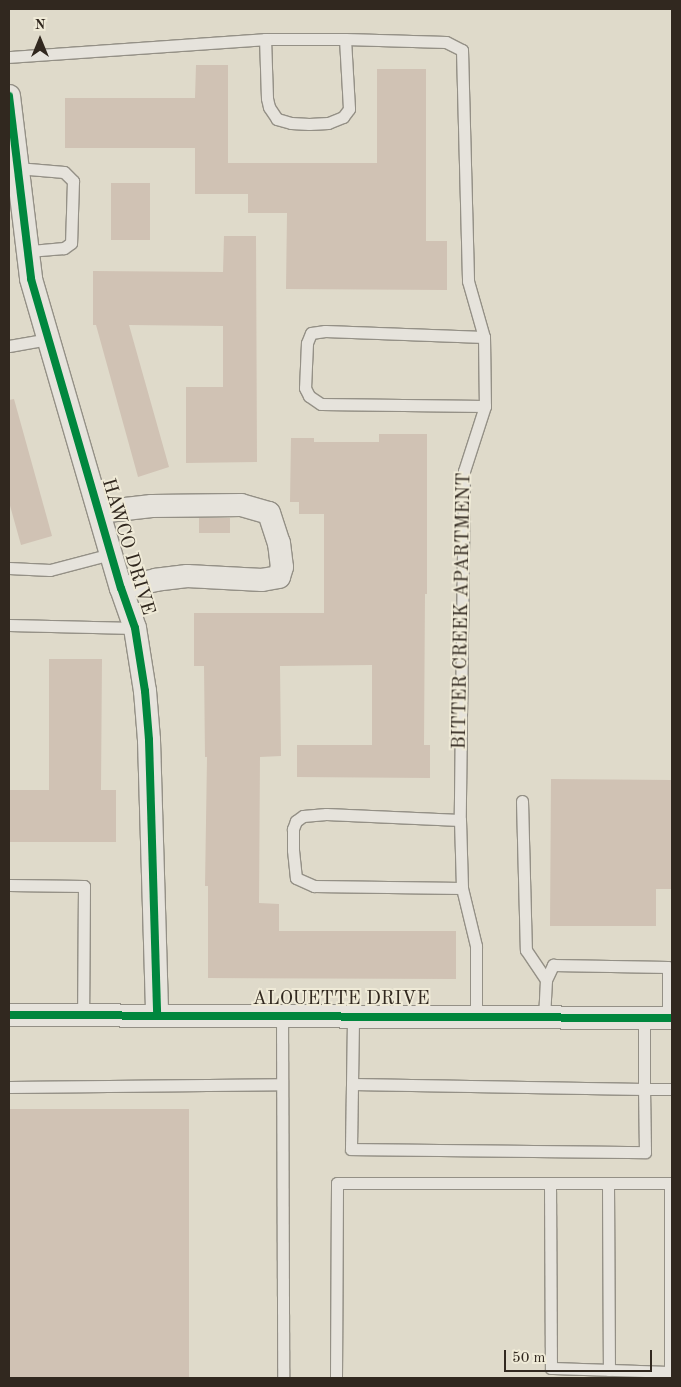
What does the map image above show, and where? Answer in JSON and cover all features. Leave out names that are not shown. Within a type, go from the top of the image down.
[{"type":"street","name":"HAWCO DRIVE","points":[[9,96],[15,207],[28,251],[31,278],[121,588],[135,628],[145,691],[150,740],[157,1016]]},
{"type":"street","points":[[99,512],[152,506],[241,505],[269,513],[279,543],[282,567],[279,577],[262,580],[187,576],[156,580],[121,588]]},
{"type":"street","name":"ALOUETTE DRIVE","points":[[9,1015],[670,1018]]},
{"type":"lane","name":"BITTER CREEK APARTMENT","points":[[9,57],[265,40],[345,39],[446,42],[462,50],[468,280],[484,337],[486,406],[464,471],[460,820],[462,888],[476,946],[476,1017]]},
{"type":"lane","points":[[265,40],[269,107],[277,119],[291,123],[309,124],[328,122],[343,117],[348,109],[345,39]]},
{"type":"lane","points":[[14,165],[64,172],[73,181],[71,243],[64,248],[28,251]]},
{"type":"lane","points":[[484,337],[325,331],[311,333],[307,343],[305,388],[309,396],[321,404],[486,406]]},
{"type":"lane","points":[[9,346],[49,339]]},
{"type":"lane","points":[[9,568],[50,570],[111,554]]},
{"type":"lane","points":[[9,625],[135,628]]},
{"type":"lane","points":[[522,801],[526,950],[546,980]]},
{"type":"lane","points":[[460,820],[326,814],[303,816],[296,821],[293,829],[293,850],[296,878],[314,886],[462,888]]},
{"type":"lane","points":[[9,885],[84,886],[83,1015]]},
{"type":"lane","points":[[544,1018],[546,980],[553,965],[668,967],[670,1018]]},
{"type":"lane","points":[[282,1016],[283,1378]]},
{"type":"lane","points":[[353,1016],[351,1149],[645,1152],[644,1018]]},
{"type":"lane","points":[[9,1087],[282,1084]]},
{"type":"lane","points":[[352,1084],[672,1089]]},
{"type":"lane","points":[[336,1378],[337,1183],[671,1184],[670,1372],[609,1370],[551,1373],[550,1184]]},
{"type":"lane","points":[[608,1185],[609,1370]]},
{"type":"building","points":[[196,65],[228,65],[228,163],[377,163],[377,69],[426,69],[426,241],[447,241],[447,290],[286,289],[287,213],[248,213],[248,194],[195,194],[195,148],[65,148],[65,98],[195,98]]},
{"type":"building","points":[[111,183],[150,183],[150,240],[111,240]]},
{"type":"building","points":[[224,236],[256,236],[257,462],[186,463],[186,387],[223,387],[223,326],[129,325],[169,467],[138,477],[96,325],[93,325],[93,271],[223,272]]},
{"type":"building","points":[[14,399],[52,536],[21,545],[9,502],[9,400]]},
{"type":"building","points":[[379,434],[427,434],[427,594],[425,594],[424,745],[430,745],[430,778],[297,777],[297,745],[372,745],[372,665],[280,666],[281,756],[260,757],[259,903],[279,904],[279,931],[456,931],[456,979],[208,978],[208,886],[205,886],[207,757],[205,757],[204,666],[194,666],[194,613],[324,613],[324,514],[299,514],[299,502],[290,502],[291,438],[314,438],[314,442],[379,442]]},
{"type":"building","points":[[199,518],[230,518],[230,533],[199,533]]},
{"type":"building","points":[[49,659],[102,659],[101,790],[116,790],[116,842],[9,842],[9,790],[49,790]]},
{"type":"building","points":[[551,779],[672,780],[672,889],[656,889],[656,926],[550,926]]},
{"type":"building","points":[[9,1109],[189,1109],[189,1378],[9,1378]]},
{"type":"cycle path","points":[[9,96],[31,279],[121,588],[135,628],[145,691],[149,740],[157,1016]]},
{"type":"cycle path","points":[[9,1015],[672,1018]]}]
